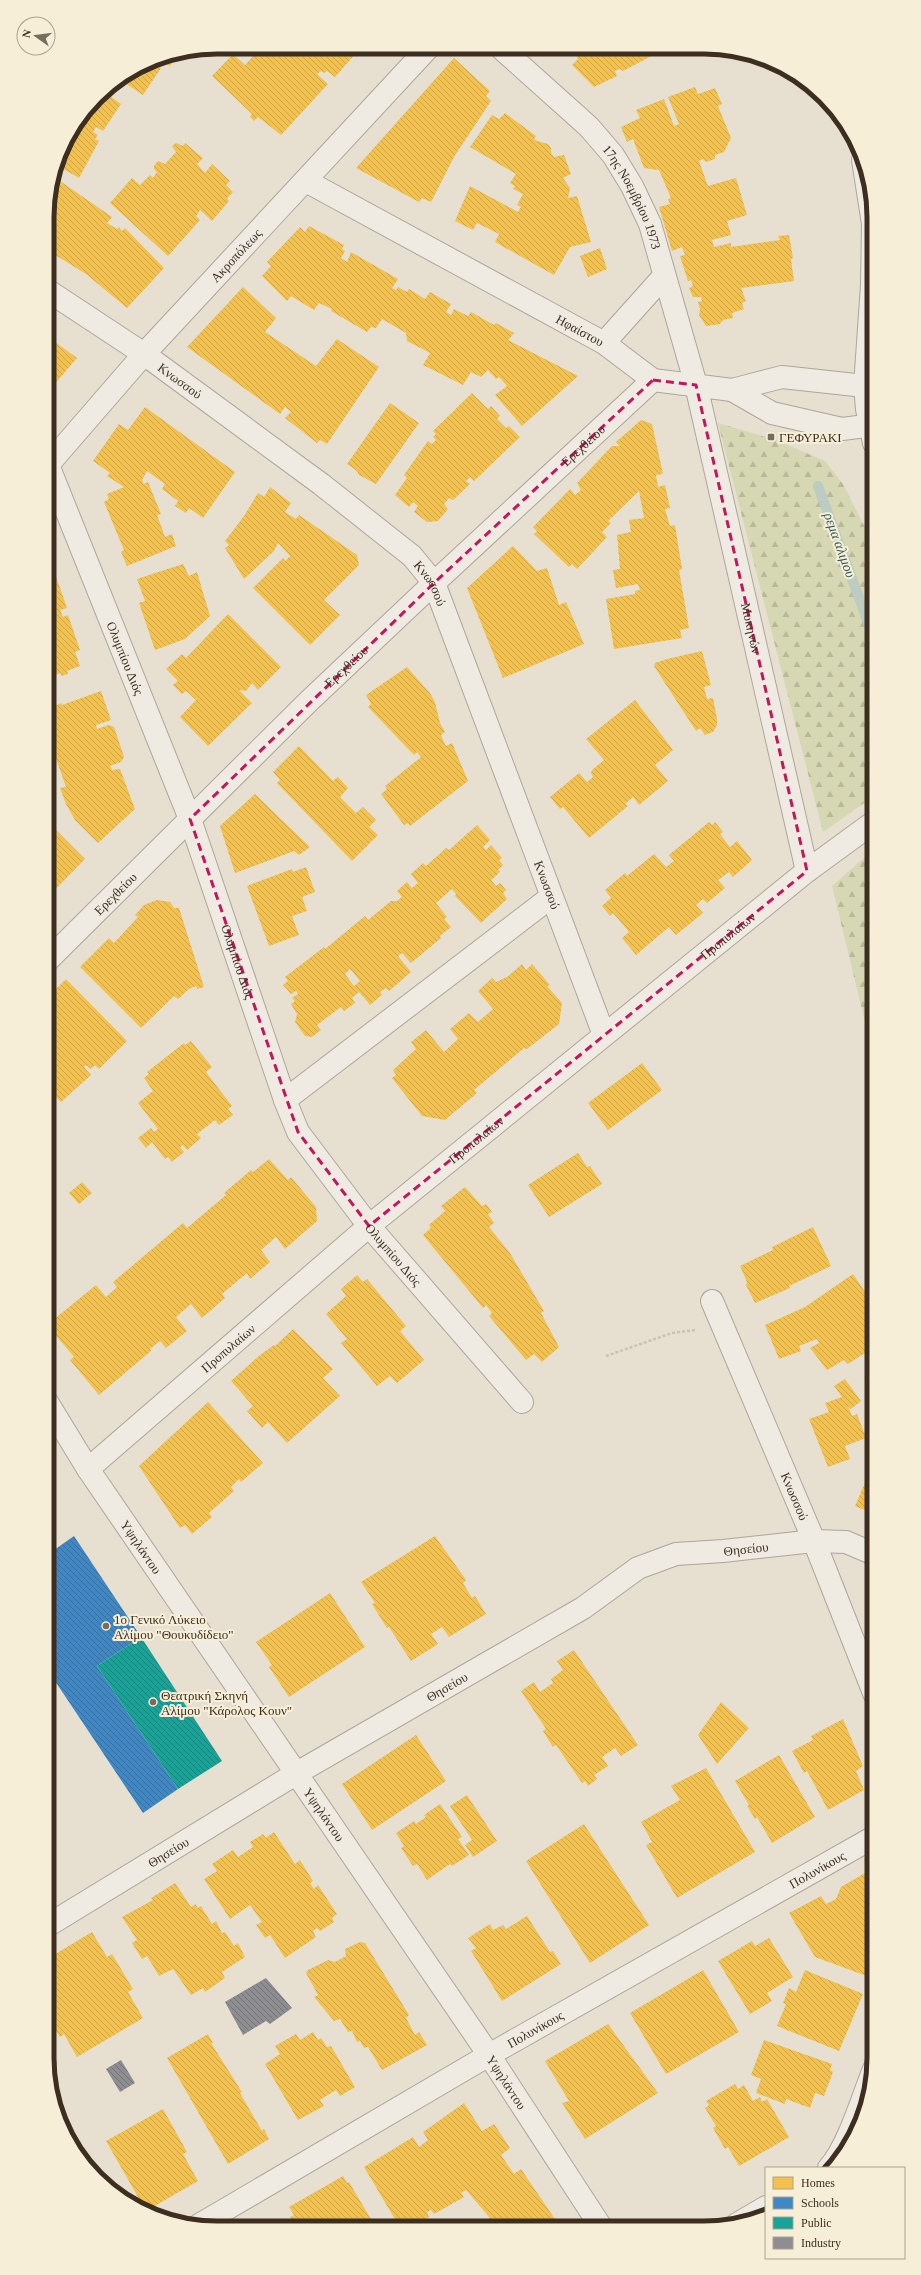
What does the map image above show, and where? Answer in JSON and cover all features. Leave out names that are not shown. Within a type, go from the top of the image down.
[{"type":"street","name":"Ακροπόλεως","points":[[54,459],[144,354],[422,54]]},
{"type":"street","name":"17ης Νοεμβρίου 1973","points":[[508,54],[589,127],[613,155],[632,186],[650,224],[696,386]]},
{"type":"street","name":"Ηφαίστου","points":[[306,181],[604,343],[653,380],[732,390],[782,376],[867,386]]},
{"type":"street","points":[[604,343],[664,276]]},
{"type":"street","name":"Κνωσσού","points":[[54,295],[144,354],[333,493],[412,556],[434,582],[550,897],[604,1035]]},
{"type":"street","name":"Ερεχθείου","points":[[54,954],[309,701],[434,582],[653,380]]},
{"type":"street","name":"Μυκηνών","points":[[696,386],[808,872]]},
{"type":"street","points":[[732,390],[772,413],[842,429],[867,432]]},
{"type":"street","name":"Ολυμπίου Διός","points":[[54,481],[190,819],[285,1100],[298,1132],[369,1226],[522,1402]]},
{"type":"street","name":"Προπυλαίων","points":[[88,1469],[369,1226],[827,856],[867,827]]},
{"type":"street","points":[[285,1100],[550,897]]},
{"type":"street","name":"Κνωσσού","points":[[712,1301],[814,1541],[867,1675]]},
{"type":"street","name":"Υψηλάντου","points":[[54,1413],[88,1469],[489,2055],[597,2221]]},
{"type":"street","name":"Θησείου","points":[[54,1922],[297,1773],[583,1608],[638,1568],[676,1554],[723,1551],[814,1541],[846,1542],[867,1551]]},
{"type":"street","name":"Πολυνίκους","points":[[206,2221],[489,2055],[867,1841]]},
{"type":"street","points":[[841,2147],[861,2100]]},
{"type":"street","points":[[756,2212],[765,2207]]},
{"type":"path","points":[[606,1356],[672,1333],[704,1329],[725,1331]]},
{"type":"highlighted area","points":[[653,380],[696,385],[807,871],[369,1226],[298,1132],[190,819],[434,583]]},
{"type":"green space","points":[[718,423],[776,440],[825,461],[843,484],[867,531],[867,801],[823,832]]},
{"type":"green space","points":[[867,855],[867,1030],[832,886]]},
{"type":"building: Homes","points":[[233,54],[245,65],[255,54],[355,54],[335,77],[327,71],[324,73],[321,71],[317,74],[328,84],[281,135],[258,117],[254,121],[250,117],[252,114],[212,76]]},
{"type":"building: Homes","points":[[580,54],[655,54],[623,71],[620,69],[615,71],[617,76],[594,87],[572,65],[578,59],[577,57]]},
{"type":"building: Homes","points":[[454,58],[490,91],[486,96],[491,101],[454,157],[431,202],[422,198],[419,202],[356,168]]},
{"type":"building: Homes","points":[[174,60],[170,66],[165,63]]},
{"type":"building: Homes","points":[[157,65],[161,68],[143,95],[124,83]]},
{"type":"building: Homes","points":[[695,87],[698,94],[715,88],[722,104],[718,106],[731,138],[724,152],[715,155],[715,159],[706,162],[703,159],[699,161],[708,186],[736,178],[747,215],[727,221],[731,235],[712,240],[714,247],[731,243],[731,247],[780,240],[778,236],[789,235],[793,258],[791,259],[794,281],[741,288],[746,301],[742,303],[744,309],[732,313],[733,318],[723,320],[720,324],[706,326],[699,315],[700,309],[698,302],[702,301],[701,297],[693,297],[689,288],[693,286],[691,280],[688,281],[680,256],[685,255],[682,247],[672,251],[659,207],[670,204],[668,199],[671,198],[659,170],[644,168],[633,139],[627,142],[621,127],[640,118],[636,110],[664,99],[674,126],[679,124],[668,97]]},
{"type":"building: Homes","points":[[108,95],[121,104],[103,131],[96,127],[93,132],[98,135],[95,139],[99,141],[79,178],[62,168],[66,154],[81,126],[94,109]]},
{"type":"building: Homes","points":[[505,113],[536,136],[534,139],[548,144],[554,157],[564,155],[571,174],[563,178],[570,188],[568,198],[577,196],[591,242],[570,247],[554,275],[495,242],[499,234],[477,223],[473,230],[455,221],[470,186],[518,212],[521,207],[517,205],[523,194],[513,189],[515,186],[510,183],[516,174],[470,147],[492,115],[499,119]]},
{"type":"building: Homes","points":[[176,143],[183,146],[185,143],[203,158],[197,164],[205,173],[212,164],[230,181],[226,185],[233,192],[227,198],[229,201],[212,221],[200,210],[196,216],[200,220],[168,256],[110,203],[132,178],[140,185],[150,175],[153,178],[157,172],[154,169],[154,166],[158,161],[165,164],[176,152],[172,146]]},
{"type":"building: Homes","points":[[58,181],[60,181],[112,217],[107,223],[117,229],[119,227],[122,231],[125,228],[164,268],[127,308],[86,274],[54,254],[54,206]]},
{"type":"building: Homes","points":[[309,226],[344,245],[342,249],[345,251],[341,258],[347,262],[351,252],[398,279],[392,288],[396,290],[398,287],[407,292],[409,289],[425,299],[430,292],[451,304],[446,312],[451,315],[454,309],[468,316],[471,312],[494,325],[496,323],[514,333],[508,340],[578,376],[522,426],[495,395],[507,386],[499,377],[496,379],[488,370],[481,377],[471,372],[463,385],[423,365],[430,353],[407,341],[406,333],[382,319],[376,328],[371,327],[367,332],[331,311],[332,309],[319,303],[314,310],[291,296],[287,301],[262,276],[271,266],[267,262],[300,227],[305,232]]},
{"type":"building: Homes","points":[[600,248],[607,269],[588,277],[580,256]]},
{"type":"building: Homes","points":[[243,287],[276,318],[265,332],[316,366],[337,339],[379,367],[327,444],[320,440],[317,443],[285,418],[291,412],[285,407],[280,414],[187,347]]},
{"type":"building: Homes","points":[[54,341],[77,358],[54,385]]},
{"type":"building: Homes","points":[[472,393],[488,409],[491,406],[500,416],[497,419],[506,428],[509,426],[520,437],[474,481],[470,477],[466,481],[470,484],[453,500],[449,498],[444,504],[448,509],[438,521],[427,522],[414,512],[418,506],[413,502],[409,507],[395,495],[407,478],[404,475],[428,441],[432,444],[436,440],[433,437],[436,434],[433,431]]},
{"type":"building: Homes","points":[[390,403],[419,423],[376,484],[359,475],[357,471],[347,464]]},
{"type":"building: Homes","points":[[145,407],[235,472],[203,518],[189,508],[186,513],[175,506],[178,501],[162,489],[165,484],[147,471],[142,480],[144,484],[148,482],[161,514],[157,515],[165,537],[172,534],[176,546],[127,566],[121,552],[124,550],[104,502],[109,499],[107,494],[124,487],[107,476],[110,473],[93,461],[119,424],[128,430]]},
{"type":"building: Homes","points":[[641,420],[652,424],[663,474],[656,475],[658,487],[665,485],[670,508],[665,509],[670,526],[675,525],[682,569],[679,570],[689,628],[680,630],[682,638],[614,649],[606,599],[635,594],[635,591],[640,590],[638,584],[616,588],[613,570],[620,569],[617,535],[631,532],[629,520],[644,518],[639,491],[608,521],[611,523],[602,532],[607,537],[577,569],[572,564],[569,567],[534,534],[537,531],[533,527],[570,489],[575,495],[581,490],[577,483],[612,446],[620,446],[616,442]]},
{"type":"building: Homes","points":[[270,487],[291,503],[285,512],[296,519],[299,515],[357,555],[359,565],[324,600],[340,615],[310,645],[253,588],[283,558],[285,561],[290,556],[278,543],[274,551],[244,579],[225,548],[229,545],[225,541],[244,516],[258,493],[264,497]]},
{"type":"building: Homes","points":[[513,546],[537,571],[547,568],[559,605],[566,602],[584,644],[503,678],[467,588]]},
{"type":"building: Homes","points":[[183,564],[189,576],[197,572],[210,616],[185,639],[155,650],[139,603],[145,601],[137,579]]},
{"type":"building: Homes","points":[[54,571],[67,608],[60,610],[63,617],[68,615],[80,650],[75,652],[80,666],[67,671],[68,674],[61,676],[61,673],[54,676]]},
{"type":"building: Homes","points":[[228,614],[281,667],[258,690],[252,683],[246,691],[239,690],[252,703],[208,746],[180,717],[196,700],[186,691],[182,694],[173,685],[178,681],[166,669],[182,654],[186,658]]},
{"type":"building: Homes","points":[[702,651],[711,685],[704,687],[707,699],[713,698],[717,719],[717,725],[713,732],[705,735],[700,728],[696,731],[654,666],[655,663],[667,659]]},
{"type":"building: Homes","points":[[407,667],[430,693],[435,702],[440,723],[445,732],[441,735],[443,740],[446,746],[452,743],[468,781],[410,826],[408,823],[404,825],[381,794],[387,789],[385,786],[421,757],[417,752],[414,755],[368,707],[371,704],[366,695]]},
{"type":"building: Homes","points":[[101,691],[111,720],[96,725],[97,729],[109,725],[114,727],[124,757],[121,762],[110,766],[112,770],[120,769],[135,809],[98,843],[75,820],[66,804],[60,788],[66,787],[54,752],[54,706],[61,703],[62,705]]},
{"type":"building: Homes","points":[[635,700],[673,750],[655,765],[668,781],[639,805],[633,797],[625,804],[628,806],[589,838],[563,807],[560,809],[550,797],[579,773],[587,782],[593,777],[591,773],[592,770],[604,760],[586,739]]},
{"type":"building: Homes","points":[[299,746],[333,781],[338,777],[348,788],[340,797],[356,813],[363,807],[376,820],[369,827],[378,835],[352,861],[277,783],[280,780],[273,772]]},
{"type":"building: Homes","points":[[255,794],[310,847],[299,855],[294,851],[235,873],[220,826]]},
{"type":"building: Homes","points":[[709,822],[712,825],[715,822],[723,832],[720,834],[730,847],[737,841],[752,860],[733,877],[729,872],[718,880],[725,888],[707,903],[703,899],[696,905],[703,913],[676,935],[669,927],[636,955],[622,938],[629,932],[613,913],[610,916],[602,906],[611,898],[605,890],[625,873],[627,876],[654,854],[666,867],[674,861],[669,855]]},
{"type":"building: Homes","points":[[477,825],[490,840],[483,847],[486,850],[491,845],[502,858],[499,860],[503,865],[498,870],[500,872],[491,880],[496,886],[500,883],[506,890],[503,893],[507,899],[481,923],[455,896],[456,894],[452,889],[436,903],[447,917],[444,919],[451,927],[440,936],[441,938],[411,963],[402,953],[398,956],[411,972],[389,991],[386,988],[380,992],[382,995],[370,1005],[359,992],[352,998],[355,1003],[344,1011],[341,1007],[317,1025],[321,1030],[312,1037],[305,1036],[295,1022],[297,1014],[291,1004],[295,1001],[292,998],[298,994],[296,991],[291,994],[283,985],[288,981],[285,977],[324,947],[325,949],[365,916],[368,920],[391,901],[397,901],[402,897],[397,891],[407,882],[412,888],[418,883],[411,874],[423,863],[426,866],[446,848],[449,850]],"holes":[[[350,969],[360,981],[354,986],[345,974]]]},
{"type":"building: Homes","points":[[54,828],[85,859],[54,891]]},
{"type":"building: Homes","points":[[306,867],[315,892],[302,897],[307,911],[292,916],[299,935],[269,946],[247,886],[292,869],[293,872]]},
{"type":"building: Homes","points":[[157,900],[170,902],[174,908],[179,908],[204,987],[197,989],[196,986],[189,989],[178,999],[174,996],[141,1028],[80,967],[109,938],[114,943],[138,917],[135,915],[144,905]]},
{"type":"building: Homes","points":[[522,964],[526,970],[532,964],[550,985],[547,986],[562,1003],[559,1024],[527,1049],[524,1048],[474,1090],[477,1093],[445,1120],[422,1116],[392,1078],[396,1075],[393,1070],[416,1049],[411,1042],[426,1030],[444,1052],[458,1039],[450,1029],[469,1013],[478,1022],[493,1009],[478,991],[492,978],[496,982],[507,977]]},
{"type":"building: Homes","points":[[66,979],[127,1041],[99,1069],[95,1065],[91,1069],[86,1065],[84,1067],[91,1075],[61,1102],[54,1095],[54,991]]},
{"type":"building: Homes","points":[[191,1041],[212,1067],[206,1072],[232,1106],[228,1109],[233,1115],[219,1125],[215,1120],[197,1134],[201,1138],[187,1150],[183,1145],[180,1147],[184,1152],[172,1162],[168,1157],[165,1159],[152,1142],[146,1148],[138,1138],[151,1128],[154,1132],[158,1129],[138,1103],[153,1091],[144,1078],[149,1074],[147,1072],[184,1043],[185,1045]]},
{"type":"building: Homes","points":[[642,1063],[662,1090],[608,1130],[588,1103]]},
{"type":"building: Homes","points":[[578,1153],[587,1167],[590,1166],[602,1184],[549,1217],[528,1185]]},
{"type":"building: Homes","points":[[269,1159],[288,1180],[291,1177],[316,1207],[317,1221],[285,1249],[276,1237],[261,1250],[270,1262],[250,1279],[247,1273],[222,1294],[225,1298],[202,1318],[191,1304],[176,1317],[187,1331],[166,1348],[160,1341],[150,1349],[151,1351],[99,1395],[70,1360],[74,1357],[54,1333],[54,1319],[96,1285],[106,1297],[117,1287],[113,1282],[183,1223],[187,1228],[226,1195],[224,1193],[251,1170],[253,1172]]},
{"type":"building: Homes","points":[[82,1182],[92,1193],[79,1204],[69,1193]]},
{"type":"building: Homes","points":[[465,1187],[482,1206],[486,1204],[492,1212],[488,1214],[494,1223],[489,1227],[510,1253],[544,1311],[541,1313],[559,1347],[542,1362],[534,1354],[526,1360],[489,1316],[492,1313],[486,1305],[483,1308],[423,1235],[431,1228],[429,1225],[445,1211],[441,1206]]},
{"type":"building: Homes","points":[[813,1227],[831,1266],[789,1286],[790,1288],[755,1303],[746,1285],[747,1282],[740,1266],[773,1250],[772,1247]]},
{"type":"building: Homes","points":[[853,1274],[867,1295],[867,1352],[848,1364],[844,1360],[827,1370],[810,1348],[819,1343],[817,1339],[799,1346],[801,1351],[779,1359],[765,1325],[805,1307]]},
{"type":"building: Homes","points":[[357,1275],[363,1282],[367,1279],[406,1326],[400,1331],[424,1360],[397,1383],[390,1376],[377,1386],[341,1343],[347,1339],[326,1314],[346,1296],[341,1289]]},
{"type":"building: Homes","points":[[293,1329],[333,1369],[323,1378],[340,1396],[287,1443],[268,1422],[262,1428],[247,1411],[253,1406],[231,1381],[260,1355],[274,1345],[275,1346]]},
{"type":"building: Homes","points":[[845,1379],[861,1401],[851,1409],[848,1406],[852,1416],[857,1414],[866,1438],[845,1446],[850,1459],[828,1467],[809,1419],[829,1412],[825,1403],[842,1397],[834,1386]]},
{"type":"building: Homes","points":[[208,1402],[263,1463],[241,1482],[239,1479],[231,1487],[234,1491],[209,1513],[212,1517],[192,1534],[185,1525],[180,1528],[139,1466]]},
{"type":"building: Homes","points":[[867,1478],[867,1511],[855,1506]]},
{"type":"building: Homes","points":[[435,1536],[466,1580],[463,1583],[472,1598],[475,1596],[486,1614],[449,1637],[442,1627],[431,1634],[438,1644],[411,1661],[389,1627],[387,1628],[372,1604],[375,1603],[361,1582]]},
{"type":"building: Homes","points":[[330,1593],[365,1647],[289,1697],[269,1667],[272,1665],[256,1642]]},
{"type":"building: Homes","points":[[574,1650],[638,1745],[621,1756],[615,1748],[602,1757],[608,1766],[594,1775],[597,1779],[588,1786],[585,1781],[582,1783],[556,1745],[553,1747],[543,1731],[546,1729],[521,1691],[534,1682],[540,1692],[553,1683],[551,1679],[563,1670],[557,1661]]},
{"type":"building: Homes","points":[[721,1702],[749,1728],[717,1764],[698,1735]]},
{"type":"building: Homes","points":[[843,1719],[863,1766],[856,1771],[864,1790],[828,1810],[807,1771],[804,1773],[792,1751],[813,1740],[811,1736]]},
{"type":"building: Homes","points":[[416,1735],[446,1781],[372,1830],[342,1784]]},
{"type":"building: Homes","points":[[779,1755],[815,1817],[772,1843],[757,1817],[755,1819],[747,1806],[749,1805],[735,1781]]},
{"type":"building: Homes","points":[[706,1768],[755,1852],[677,1898],[646,1845],[652,1842],[641,1822],[680,1800],[671,1786]]},
{"type":"building: Homes","points":[[467,1795],[497,1841],[473,1857],[465,1845],[472,1840],[450,1806]]},
{"type":"building: Homes","points":[[440,1804],[462,1837],[458,1839],[469,1855],[452,1866],[450,1864],[427,1880],[417,1864],[413,1866],[401,1848],[404,1846],[396,1833],[414,1821],[416,1824],[426,1817],[424,1815]]},
{"type":"building: Homes","points":[[584,1824],[649,1925],[590,1963],[526,1861]]},
{"type":"building: Homes","points":[[274,1832],[295,1864],[300,1860],[313,1881],[310,1883],[314,1889],[318,1885],[337,1914],[332,1918],[334,1922],[320,1931],[317,1928],[313,1931],[316,1937],[285,1958],[270,1935],[265,1938],[256,1925],[262,1922],[250,1905],[230,1919],[204,1879],[217,1871],[212,1864],[233,1850],[238,1857],[253,1847],[250,1842],[263,1834],[266,1838]]},
{"type":"building: Homes","points":[[867,1857],[867,1864],[864,1859]]},
{"type":"building: Homes","points":[[865,1873],[867,1876],[867,1976],[815,1957],[789,1913],[821,1896],[826,1904],[836,1899],[841,1887]]},
{"type":"building: Homes","points":[[175,1883],[191,1907],[196,1904],[197,1908],[201,1906],[212,1924],[216,1921],[222,1933],[225,1932],[234,1946],[238,1943],[245,1957],[222,1972],[225,1978],[205,1992],[203,1988],[191,1995],[173,1969],[159,1976],[147,1956],[142,1959],[132,1943],[137,1940],[122,1917],[153,1900],[151,1898]]},
{"type":"building: Homes","points":[[527,1916],[550,1952],[553,1951],[561,1964],[502,2001],[471,1951],[476,1948],[468,1938],[490,1924],[493,1930],[503,1925],[506,1929]]},
{"type":"building: Homes","points":[[92,1932],[107,1957],[112,1954],[133,1989],[128,1992],[143,2018],[77,2057],[64,2034],[60,2037],[54,2027],[54,1955]]},
{"type":"building: Homes","points":[[769,1938],[793,1977],[767,1993],[772,2001],[750,2014],[718,1961],[752,1941],[755,1946]]},
{"type":"building: Homes","points":[[360,1942],[365,1943],[409,2015],[406,2018],[415,2035],[419,2032],[427,2045],[382,2070],[368,2047],[364,2048],[360,2041],[357,2042],[352,2031],[348,2032],[340,2019],[334,2021],[314,1997],[318,1995],[306,1973],[308,1970],[328,1960],[335,1962],[346,1956],[345,1949]]},
{"type":"building: Homes","points":[[703,1970],[739,2032],[666,2074],[630,2013]]},
{"type":"building: Homes","points":[[805,1970],[863,1994],[839,2051],[777,2026],[786,2004],[783,2003],[789,1988],[796,1992]]},
{"type":"building: Homes","points":[[608,2024],[658,2093],[585,2139],[562,2103],[569,2101],[545,2061]]},
{"type":"building: Homes","points":[[313,2032],[318,2040],[321,2038],[327,2047],[331,2046],[355,2087],[340,2096],[336,2090],[320,2100],[324,2106],[298,2120],[265,2064],[280,2054],[275,2046],[296,2034],[300,2040]]},
{"type":"building: Homes","points":[[208,2034],[213,2043],[211,2043],[242,2092],[240,2093],[262,2131],[264,2129],[269,2139],[228,2164],[167,2058]]},
{"type":"building: Homes","points":[[764,2040],[832,2064],[830,2070],[833,2072],[824,2096],[815,2093],[810,2108],[786,2099],[785,2104],[756,2093],[761,2079],[751,2075]]},
{"type":"building: Homes","points":[[735,2084],[738,2089],[744,2085],[753,2101],[760,2097],[762,2102],[767,2099],[789,2137],[739,2166],[728,2147],[725,2149],[713,2128],[716,2126],[705,2108],[709,2105],[706,2101]]},
{"type":"building: Homes","points":[[464,2103],[482,2131],[494,2124],[510,2148],[501,2155],[514,2174],[521,2169],[556,2221],[484,2221],[490,2218],[466,2190],[461,2193],[464,2197],[434,2214],[431,2210],[427,2212],[429,2217],[422,2221],[396,2221],[364,2167],[413,2137],[419,2147],[428,2140],[423,2132]]},
{"type":"building: Homes","points":[[163,2109],[187,2152],[183,2154],[198,2181],[152,2208],[141,2202],[106,2141]]},
{"type":"building: Homes","points":[[343,2176],[347,2183],[349,2182],[372,2221],[293,2221],[290,2217],[294,2215],[289,2207]]},
{"type":"building: Schools","points":[[74,1536],[141,1637],[97,1666],[178,1789],[143,1813],[54,1680],[54,1550]]},
{"type":"building: Public","name":"Θεατρική Σκηνή Αλίμου \"Κάρολος Κουν\"","points":[[141,1637],[222,1761],[178,1789],[97,1666]]},
{"type":"building: Industry","points":[[266,1978],[292,2008],[270,2024],[266,2021],[243,2035],[225,2002]]},
{"type":"building: Industry","points":[[121,2060],[135,2083],[120,2092],[106,2069]]},
{"type":"waterway","name":"ρεμα αλιμου","points":[[818,486],[867,620]]},
{"type":"place","name":"ΓΕΦΥΡΑΚΙ","points":[[771,437]]},
{"type":"place","name":"1ο Γενικό Λύκειο Αλίμου \"Θουκυδίδειο\"","points":[[106,1626]]},
{"type":"place","name":"Θεατρική Σκηνή Αλίμου \"Κάρολος Κουν\"","points":[[153,1702]]}]
